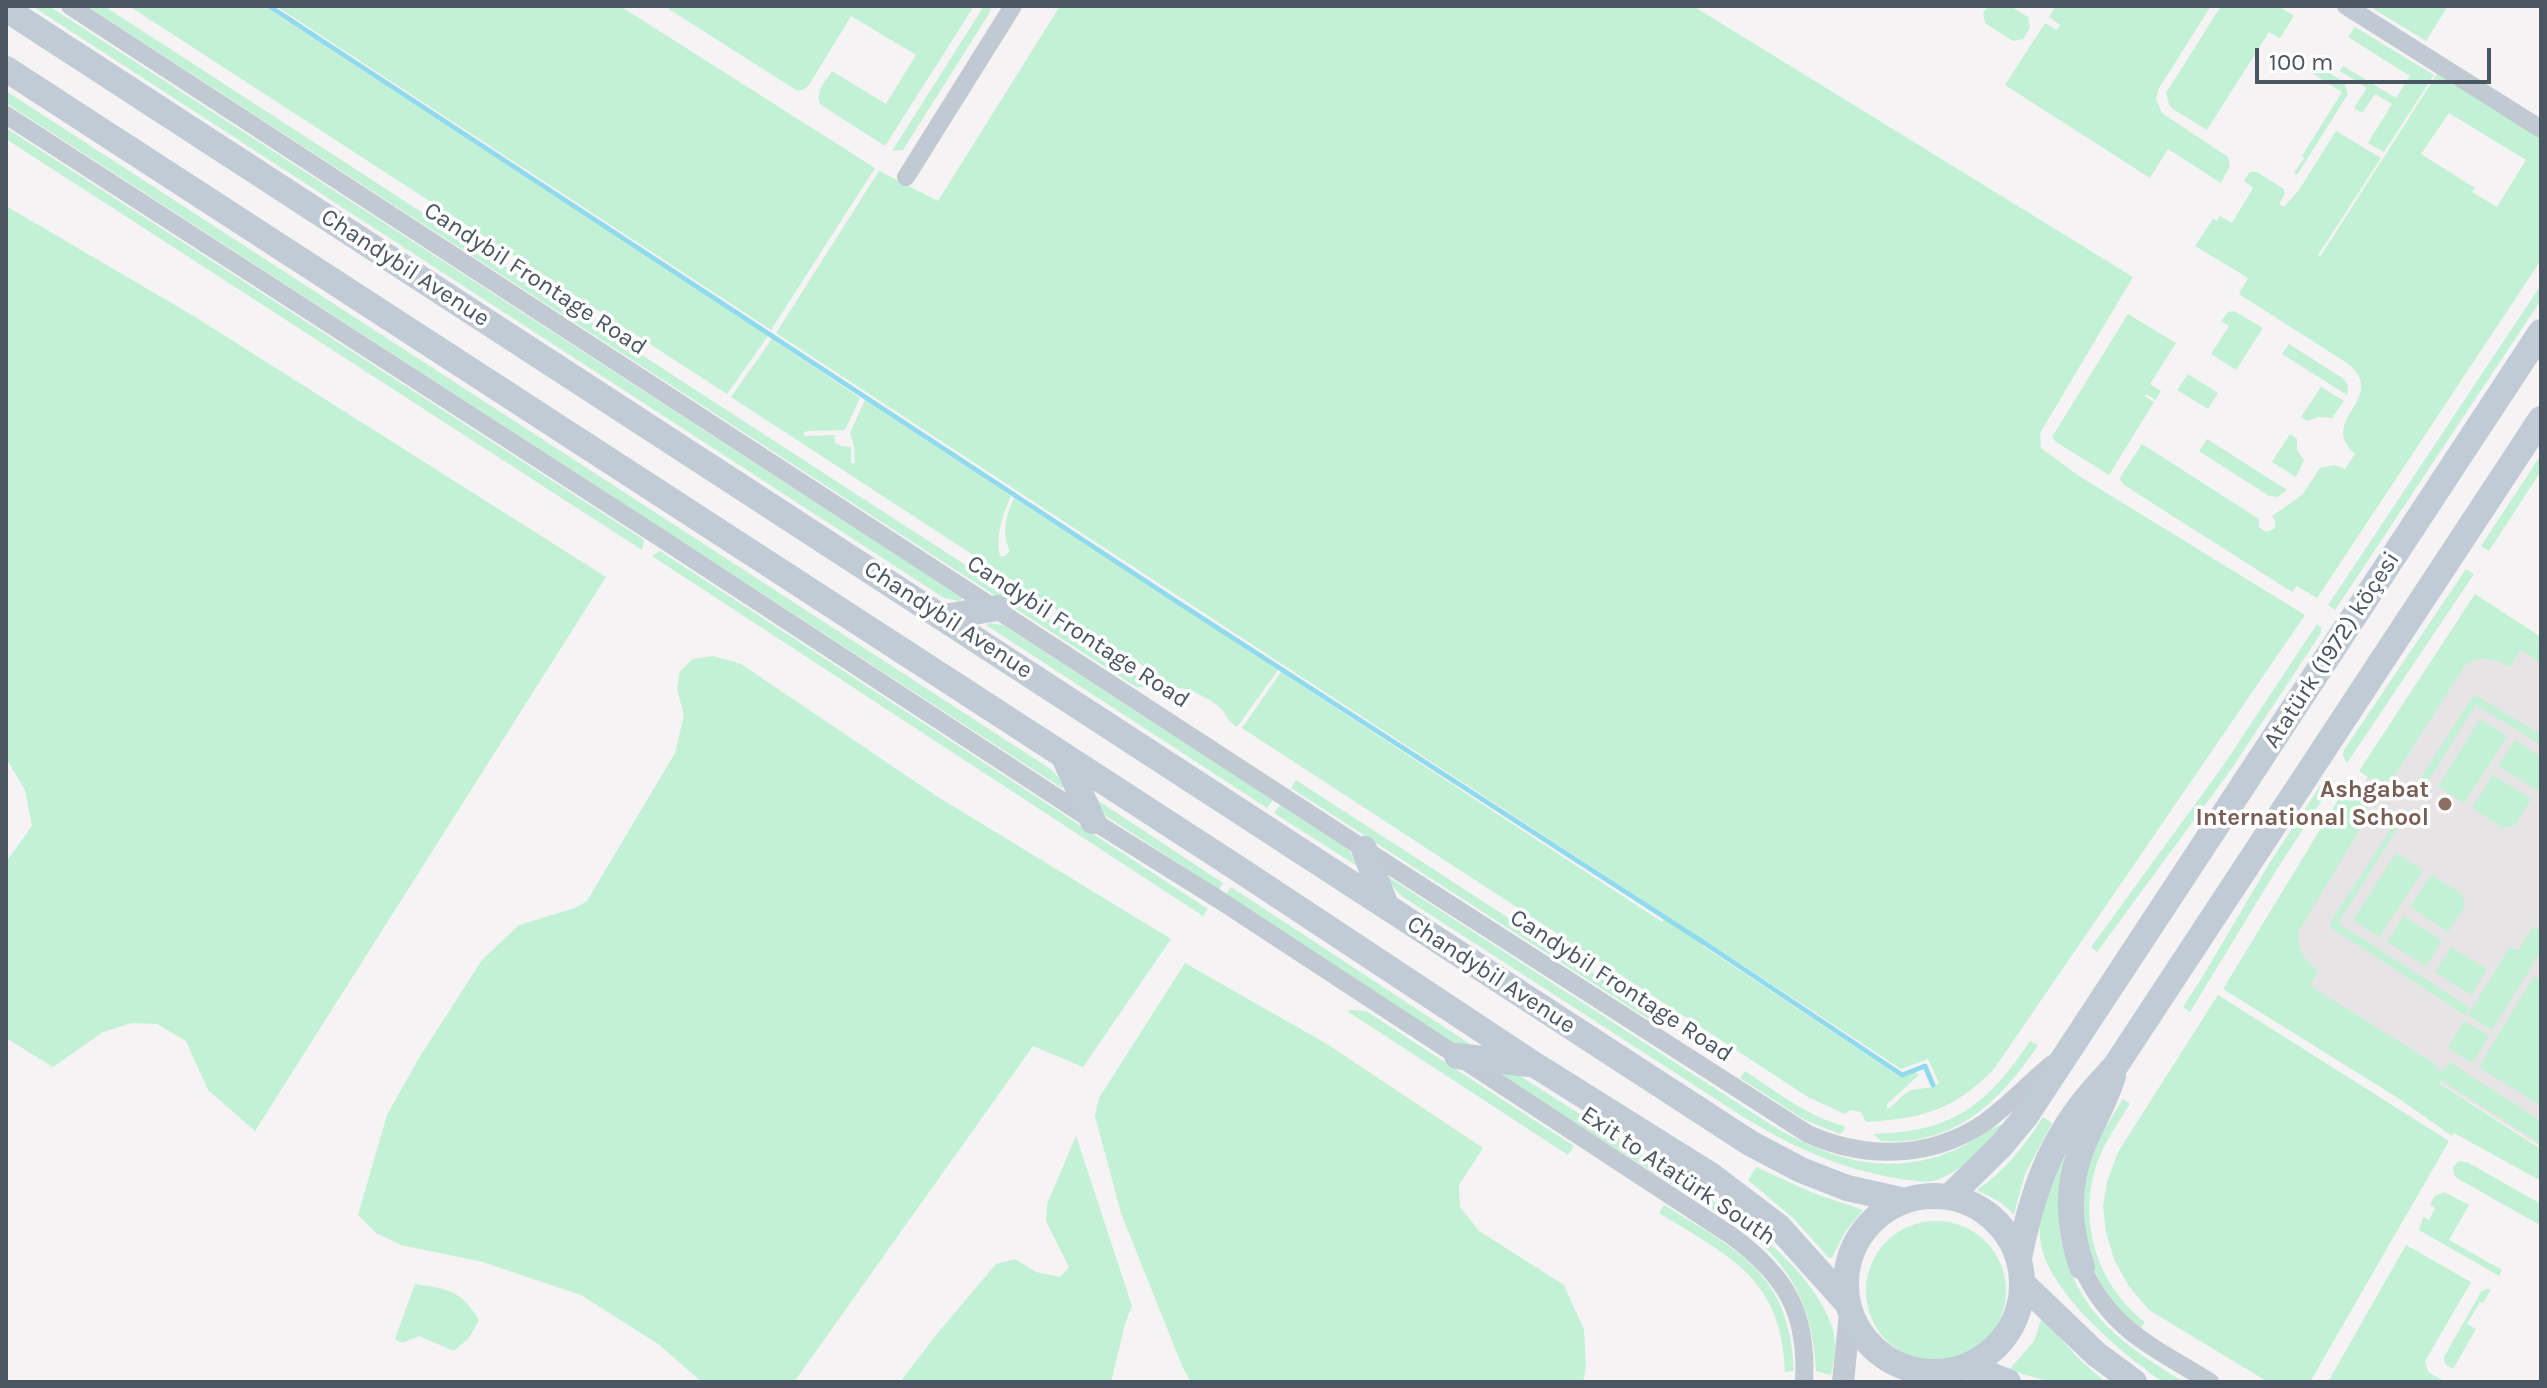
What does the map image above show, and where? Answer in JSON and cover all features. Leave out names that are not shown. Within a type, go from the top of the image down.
[{"type":"main road","name":"Chandybil Avenue","points":[[6,9],[1750,1143],[1835,1184],[1905,1201]]},
{"type":"main road","name":"Chandybil Avenue","points":[[6,69],[1237,868],[1535,1065],[1712,1176],[1778,1226],[1849,1309]]},
{"type":"main road","name":"Atatürk (1972) köçesi","points":[[1949,1197],[2020,1124],[2541,332]]},
{"type":"main road","name":"Atatürk (1972) köçesi","points":[[2019,1258],[2036,1191],[2055,1144],[2080,1105],[2116,1065],[2541,419]]},
{"type":"main road","points":[[944,617],[997,608]]},
{"type":"main road","points":[[1064,757],[1093,821]]},
{"type":"main road","points":[[1364,849],[1386,906]]},
{"type":"main road","points":[[1457,1056],[1535,1065]]},
{"type":"main road","points":[[2082,1267],[2071,1220],[2074,1173],[2084,1142],[2105,1102],[2116,1065]]},
{"type":"main road","points":[[1926,1196],[1949,1197],[1972,1204],[1993,1217],[2009,1236],[2019,1258],[2023,1284],[2019,1310],[2008,1333],[1991,1352],[1968,1366],[1934,1377],[1895,1363],[1876,1351],[1861,1334],[1849,1309],[1846,1278],[1851,1253],[1864,1230],[1882,1212],[1905,1201],[1926,1196]]},
{"type":"main road","points":[[2023,1284],[2096,1354],[2134,1382]]},
{"type":"main road","points":[[1968,1366],[2008,1382]]},
{"type":"street","name":"Candybil Frontage Road","points":[[70,6],[1364,849],[1792,1124],[1829,1143],[1847,1148],[1870,1152],[1916,1150],[1957,1137],[1995,1115],[2072,1046]]},
{"type":"street","points":[[906,177],[1013,6]]},
{"type":"street","points":[[2351,7],[2541,129]]},
{"type":"street","points":[[6,115],[1457,1056]]},
{"type":"street","name":"Exit to Atatürk South","points":[[1457,1056],[1754,1252],[1776,1274],[1796,1312],[1803,1341],[1804,1382]]},
{"type":"street","points":[[2082,1267],[2103,1306],[2125,1329],[2210,1382]]},
{"type":"street","points":[[1843,1382],[1849,1309]]},
{"type":"shaded area","name":"Ashgabat International School","points":[[2478,607],[2541,648],[2541,1147],[2248,961]]},
{"type":"green space","points":[[32,6],[49,6],[963,598],[959,601],[944,598]]},
{"type":"green space","points":[[87,6],[104,6],[1155,688],[1136,687]]},
{"type":"green space","points":[[129,6],[264,6],[768,336],[727,394]]},
{"type":"green space","points":[[276,6],[620,6],[875,168],[771,330]]},
{"type":"green space","points":[[664,6],[974,6],[885,146],[821,105],[820,92],[832,71],[886,104],[916,55],[851,16],[809,85],[803,90],[796,90]]},
{"type":"green space","points":[[984,6],[992,6],[990,12],[903,150],[892,151]]},
{"type":"green space","points":[[1060,6],[1693,6],[2133,277],[2040,433],[2041,448],[2079,476],[2305,615],[1994,1069],[1964,1094],[1936,1110],[1905,1118],[1866,1122],[1861,1112],[1850,1110],[1845,1114],[1808,1097],[1242,728],[1281,672],[1662,922],[1666,917],[1696,935],[776,333],[879,171],[938,201]],"holes":[[[1706,941],[1901,1069],[1928,1059],[1939,1083],[1908,1092],[1887,1109],[1887,1104],[1919,1075],[1915,1072],[1900,1077],[1703,946]]]},
{"type":"green space","points":[[1988,6],[2010,6],[2028,17],[2030,28],[2023,39],[2013,41],[1985,23],[1983,13]]},
{"type":"green space","points":[[2056,6],[2211,6],[2159,88],[2156,99],[2162,113],[2228,157],[2230,166],[2221,183],[2168,149],[2150,178],[2005,85],[2045,23],[2057,30],[2060,25],[2049,17]]},
{"type":"green space","points":[[2221,6],[2278,6],[2294,16],[2280,38],[2269,32],[2207,130],[2173,109],[2166,93]]},
{"type":"green space","points":[[2369,6],[2448,6],[2426,41]]},
{"type":"green space","points":[[2355,27],[2434,75],[2384,152],[2368,143],[2392,104],[2375,94],[2362,113],[2354,108],[2367,88],[2340,71],[2343,66],[2396,98],[2410,76],[2348,37]]},
{"type":"green space","points":[[2315,64],[2344,82],[2348,94],[2297,175],[2294,173],[2304,158],[2302,156],[2342,92],[2310,72]]},
{"type":"green space","points":[[2437,74],[2541,138],[2541,260],[2317,598],[2297,586],[2292,592],[2124,485],[2120,479],[2142,444],[2259,519],[2259,527],[2266,532],[2275,528],[2272,516],[2302,495],[2320,468],[2335,465],[2345,469],[2355,454],[2345,442],[2343,431],[2358,400],[2361,389],[2359,377],[2350,365],[2239,294],[2248,278],[2195,246],[2213,219],[2217,221],[2220,216],[2232,223],[2253,188],[2244,181],[2250,172],[2257,172],[2284,189],[2285,194],[2279,204],[2284,207],[2299,190],[2336,131],[2381,158],[2318,255],[2320,257]],"holes":[[[2449,113],[2526,160],[2497,207],[2472,192],[2475,188],[2421,154]]]},
{"type":"green space","points":[[6,91],[1052,770],[1064,785],[1062,788],[6,103]]},
{"type":"green space","points":[[6,128],[644,540],[642,550],[6,139]]},
{"type":"green space","points":[[6,206],[192,315],[606,577],[255,1131],[208,1090],[186,1041],[157,1024],[132,1023],[103,1032],[53,1067],[6,1038],[6,862],[32,826],[25,790],[6,758]]},
{"type":"green space","points":[[2541,285],[2541,300],[2335,610],[2328,605]]},
{"type":"green space","points":[[2234,311],[2263,328],[2236,370],[2211,354],[2229,326],[2221,321],[2228,312]]},
{"type":"green space","points":[[2128,314],[2176,343],[2150,384],[2161,391],[2156,400],[2146,394],[2154,402],[2109,475],[2052,437]]},
{"type":"green space","points":[[772,339],[860,398],[845,430],[809,431],[804,432],[804,436],[835,435],[834,442],[851,447],[851,463],[855,463],[850,433],[865,400],[1011,496],[999,533],[1000,556],[1010,551],[1006,524],[1014,498],[1278,670],[1237,727],[1209,700],[1177,688],[731,397]]},
{"type":"green space","points":[[2289,344],[2344,379],[2348,386],[2347,395],[2282,354]]},
{"type":"green space","points":[[2188,374],[2218,393],[2208,409],[2177,390]]},
{"type":"green space","points":[[2321,387],[2344,401],[2332,418],[2318,417],[2307,421],[2301,417]]},
{"type":"green space","points":[[2290,434],[2297,439],[2297,450],[2304,460],[2296,477],[2272,462]]},
{"type":"green space","points":[[2207,439],[2287,490],[2277,497],[2269,496],[2199,451]]},
{"type":"green space","points":[[2541,455],[2541,471],[2489,551],[2481,546]]},
{"type":"green space","points":[[660,551],[1208,909],[1203,916],[652,556]]},
{"type":"green space","points":[[2466,569],[2474,574],[2347,763],[2344,750]]},
{"type":"green space","points":[[2475,594],[2541,637],[2541,647],[2529,640],[2541,648],[2541,663],[2520,650],[2510,667],[2488,659],[2465,665],[2393,778],[2379,781],[2367,776],[2359,771]]},
{"type":"green space","points":[[2317,624],[2321,627],[2321,633],[2230,771],[2097,952],[2091,947],[2223,766]]},
{"type":"green space","points":[[986,625],[1003,625],[1273,800],[1267,808]]},
{"type":"green space","points":[[713,656],[741,664],[938,797],[1171,939],[1083,1067],[1033,1046],[794,1382],[702,1382],[658,1344],[581,1295],[483,1262],[401,1245],[376,1233],[358,1215],[387,1115],[419,1058],[482,960],[519,925],[575,908],[587,901],[675,753],[684,715],[677,689],[680,671],[693,659]]},
{"type":"green space","points":[[2477,696],[2541,735],[2541,745],[2476,705],[2415,802],[2411,793],[2471,699]]},
{"type":"green space","points":[[2480,719],[2507,736],[2464,803],[2438,787]]},
{"type":"green space","points":[[2515,740],[2541,757],[2541,784],[2537,790],[2498,766]]},
{"type":"green space","points":[[2493,775],[2531,799],[2515,825],[2503,828],[2472,808]]},
{"type":"green space","points":[[1296,780],[1658,1015],[1653,1022],[1291,788]]},
{"type":"green space","points":[[2335,780],[2190,1012],[2183,1007],[2269,864],[2322,783]]},
{"type":"green space","points":[[2346,787],[2365,799],[2369,814],[2298,932],[2303,954],[2318,971],[2310,986],[2435,1064],[2442,1072],[2449,1062],[2541,1121],[2541,1144],[2441,1080],[2439,1083],[2541,1149],[2541,1181],[2454,1133],[2452,1136],[2398,1098],[2223,989]]},
{"type":"green space","points":[[1094,798],[1223,883],[1219,890],[1106,816]]},
{"type":"green space","points":[[1280,805],[1349,850],[1357,866],[1274,813]]},
{"type":"green space","points":[[2393,826],[2399,826],[2338,923],[2470,1008],[2465,1015],[2330,927],[2332,919]]},
{"type":"green space","points":[[2396,853],[2423,870],[2379,937],[2353,920]]},
{"type":"green space","points":[[1384,874],[1773,1126],[1817,1148],[1861,1161],[1907,1163],[1955,1150],[2003,1124],[1972,1158],[1951,1173],[1932,1181],[1880,1175],[1820,1156],[1745,1118],[1403,897]]},
{"type":"green space","points":[[2431,875],[2462,894],[2465,906],[2448,932],[2410,907]]},
{"type":"green space","points":[[1231,887],[1476,1048],[1453,1044],[1226,894]]},
{"type":"green space","points":[[2404,916],[2442,941],[2426,966],[2387,942]]},
{"type":"green space","points":[[2533,926],[2541,932],[2541,951],[2492,1030],[2468,1015],[2510,947],[2518,951]]},
{"type":"green space","points":[[2451,947],[2487,969],[2471,995],[2435,972]]},
{"type":"green space","points":[[1185,963],[1327,1044],[1483,1148],[1459,1185],[1460,1207],[1479,1231],[1564,1285],[1584,1330],[1586,1367],[1583,1382],[1191,1382],[1121,1213],[1095,1116],[1099,1098]]},
{"type":"green space","points":[[2534,976],[2541,981],[2541,1106],[2479,1067]]},
{"type":"green space","points":[[2218,995],[2449,1141],[2310,1382],[2268,1382],[2149,1310],[2128,1285],[2114,1259],[2106,1232],[2103,1207],[2107,1182],[2118,1152]]},
{"type":"green space","points":[[1347,1011],[1366,1011],[1574,1146],[1568,1155]]},
{"type":"green space","points":[[2464,1021],[2489,1036],[2472,1063],[2448,1048]]},
{"type":"green space","points":[[2030,1041],[2038,1045],[2008,1085],[1991,1102],[1953,1128],[1907,1141],[1881,1141],[1874,1134],[1926,1127],[1966,1110],[1999,1082]]},
{"type":"green space","points":[[1488,1067],[1520,1076],[1536,1086],[1726,1209],[1776,1250],[1798,1272],[1830,1321],[1835,1341],[1831,1375],[1816,1371],[1810,1325],[1794,1285],[1776,1259],[1753,1237]]},
{"type":"green space","points":[[1745,1071],[1805,1110],[1845,1129],[1840,1134],[1805,1120],[1740,1078]]},
{"type":"green space","points":[[2123,1099],[2130,1104],[2097,1163],[2089,1207],[2091,1229],[2103,1271],[2128,1307],[2145,1322],[2141,1328],[2115,1303],[2097,1277],[2087,1248],[2083,1212],[2082,1185],[2086,1170]]},
{"type":"green space","points":[[2043,1117],[2052,1123],[2025,1174],[2014,1214],[2000,1202],[1977,1190],[2014,1157]]},
{"type":"green space","points":[[1076,1136],[1132,1306],[1111,1382],[900,1382],[996,1264],[1015,1259],[1036,1272],[1060,1277],[1069,1267],[1046,1221],[1047,1204]]},
{"type":"green space","points":[[2068,1151],[2058,1221],[2064,1252],[2078,1287],[2101,1320],[2116,1334],[2184,1382],[2163,1381],[2126,1354],[2078,1309],[2052,1273],[2040,1238],[2041,1216],[2052,1182]]},
{"type":"green space","points":[[2459,1161],[2467,1162],[2541,1204],[2538,1224],[2457,1178],[2453,1167]]},
{"type":"green space","points":[[1756,1167],[1813,1193],[1863,1210],[1845,1232],[1832,1258],[1793,1218],[1748,1180]]},
{"type":"green space","points":[[2444,1192],[2469,1205],[2449,1240],[2502,1270],[2499,1276],[2419,1230],[2423,1217],[2429,1220],[2435,1208],[2430,1204],[2435,1196]]},
{"type":"green space","points":[[1664,1205],[1737,1252],[1771,1288],[1782,1310],[1790,1338],[1794,1371],[1785,1372],[1782,1340],[1763,1292],[1729,1258],[1659,1213]]},
{"type":"green space","points":[[1936,1221],[1963,1227],[1985,1242],[2000,1264],[2006,1291],[2000,1318],[1985,1340],[1963,1355],[1936,1361],[1909,1355],[1887,1340],[1872,1318],[1866,1291],[1872,1264],[1887,1242],[1909,1227]]},
{"type":"green space","points":[[2406,1245],[2471,1282],[2425,1361],[2428,1372],[2446,1382],[2328,1382]]},
{"type":"green space","points":[[415,1284],[453,1293],[466,1302],[479,1320],[469,1338],[454,1351],[419,1336],[402,1343],[395,1339]]},
{"type":"green space","points":[[2491,1289],[2467,1324],[2476,1329],[2453,1369],[2445,1364],[2444,1357],[2481,1292]]},
{"type":"green space","points":[[2042,1317],[2076,1356],[2105,1382],[2051,1382],[2009,1370],[2034,1341]]},
{"type":"waterway","points":[[269,6],[1902,1075],[1925,1066],[1933,1085]]},
{"type":"place","name":"Ashgabat International School","points":[[2445,804]]}]
